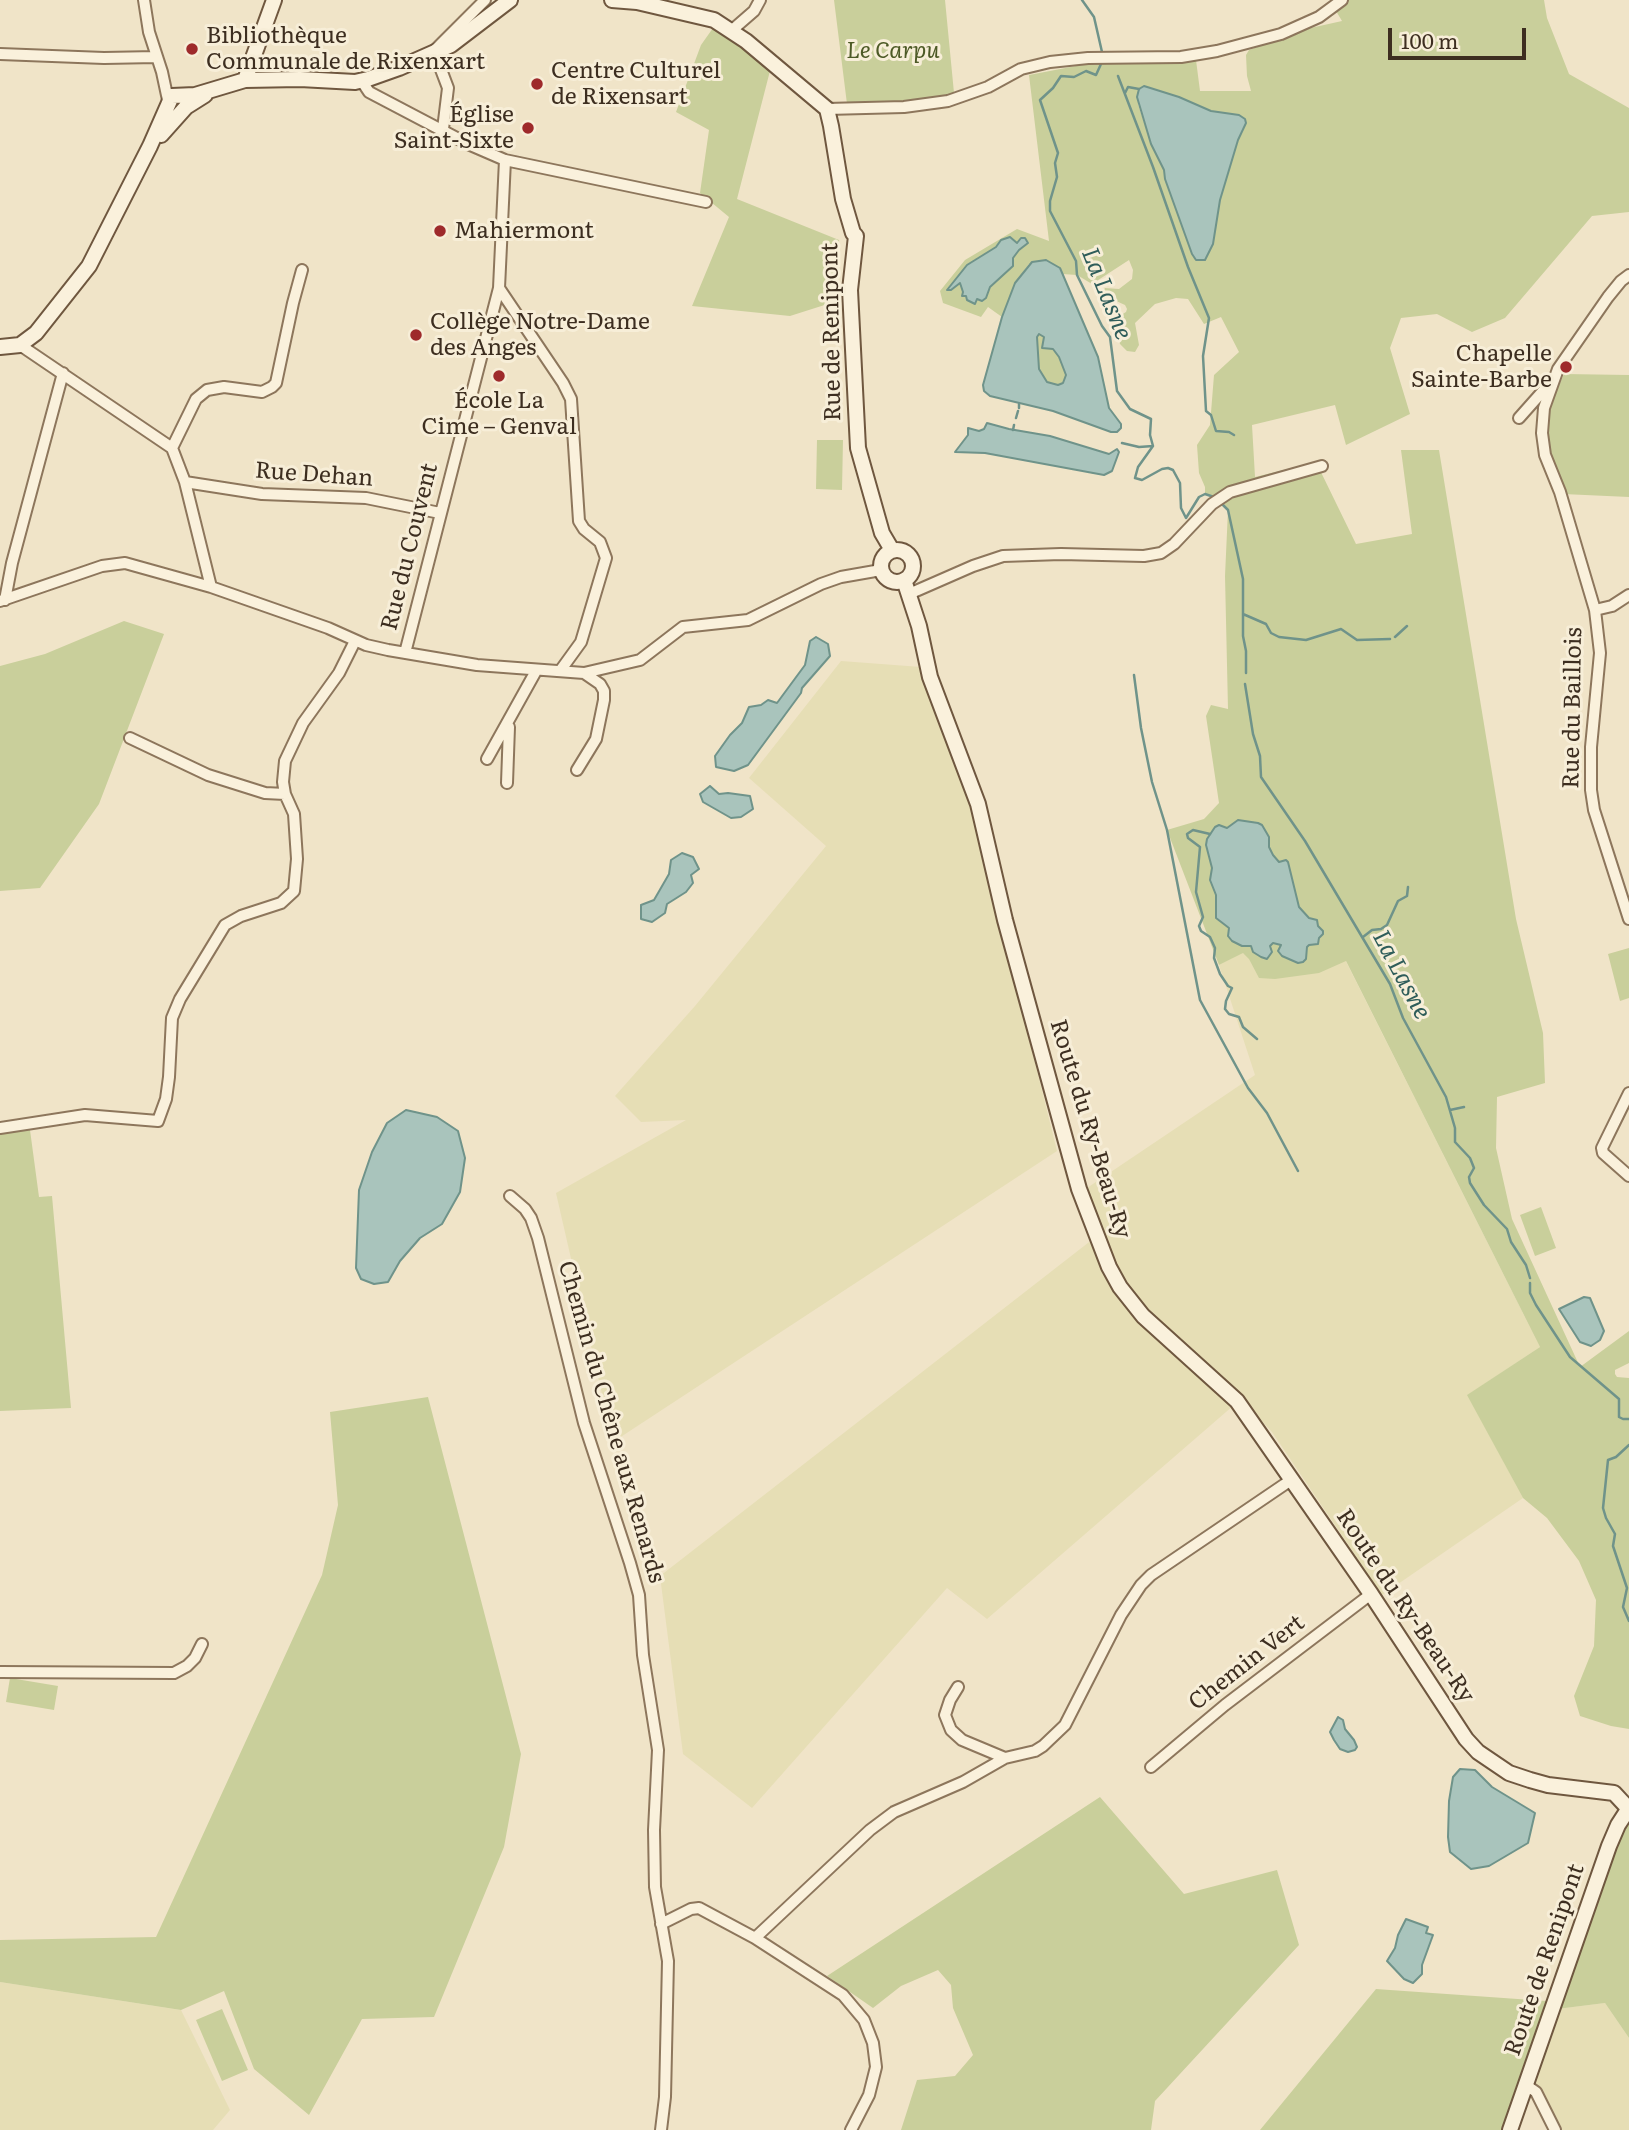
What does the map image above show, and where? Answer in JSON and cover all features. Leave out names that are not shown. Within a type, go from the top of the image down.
[{"type":"street","points":[[144,0],[156,57],[177,103]]},
{"type":"street","points":[[244,80],[274,0]]},
{"type":"street","points":[[434,51],[485,0]]},
{"type":"street","points":[[0,347],[20,345],[36,333],[89,267],[150,146],[177,103],[244,80],[361,80],[399,68],[451,45],[510,0]]},
{"type":"street","points":[[612,0],[714,20],[827,109],[904,107],[948,101],[988,87],[1021,69],[1088,58],[1181,57],[1242,46],[1281,34],[1319,17],[1342,0]]},
{"type":"street","points":[[731,31],[754,11],[760,0]]},
{"type":"street","points":[[434,51],[448,88],[443,129]]},
{"type":"street","points":[[0,54],[156,57]]},
{"type":"street","points":[[361,80],[369,92],[419,120],[505,160],[706,202]]},
{"type":"street","name":"Rue de Renipont","points":[[827,109],[843,199],[856,236],[850,290],[858,448],[882,533],[892,550]]},
{"type":"street","name":"Rue du Couvent","points":[[405,653],[499,288],[505,160]]},
{"type":"street","points":[[172,448],[196,400],[206,390],[224,387],[262,392],[276,383],[302,270]]},
{"type":"street","name":"Rue du Baillois","points":[[1629,275],[1614,289],[1558,369],[1544,408],[1543,444],[1595,610],[1600,653],[1591,747],[1591,790],[1594,810],[1629,919]]},
{"type":"street","points":[[499,288],[571,399],[579,521],[584,529],[600,542],[606,558],[581,642],[560,671]]},
{"type":"street","points":[[20,345],[172,448],[185,482],[211,587]]},
{"type":"street","points":[[3,601],[63,373]]},
{"type":"street","points":[[1518,418],[1555,378]]},
{"type":"street","points":[[881,570],[891,581],[907,587],[1003,556],[1161,554],[1212,504],[1230,492],[1322,466]]},
{"type":"street","name":"Rue Dehan","points":[[185,482],[262,494],[366,498],[440,513]]},
{"type":"street","points":[[881,570],[883,558],[892,550],[903,550],[911,557],[914,568],[907,587]]},
{"type":"street","points":[[3,601],[119,563],[141,566],[211,587],[328,628],[355,641],[405,653],[444,661],[536,671],[584,673],[640,660],[683,627],[748,620],[821,583],[881,570]]},
{"type":"street","name":"Route du Ry-Beau-Ry","points":[[907,587],[930,677],[978,804],[1005,920],[1079,1189],[1120,1287],[1143,1316],[1237,1401],[1371,1594],[1466,1739],[1478,1752],[1509,1773],[1548,1785],[1614,1793],[1629,1808]]},
{"type":"street","points":[[1595,610],[1612,606],[1629,595]]},
{"type":"street","points":[[0,1128],[85,1115],[158,1121],[166,1099],[169,1077],[172,1018],[180,999],[225,925],[241,916],[281,904],[293,891],[297,859],[294,814],[285,794],[283,772],[290,746],[339,673],[355,641]]},
{"type":"street","points":[[487,759],[536,671]]},
{"type":"street","points":[[577,770],[596,739],[604,700],[604,691],[600,684],[584,673]]},
{"type":"street","points":[[507,783],[510,721]]},
{"type":"street","points":[[130,738],[208,775],[265,793],[285,794]]},
{"type":"street","points":[[1629,1093],[1602,1148],[1603,1153],[1629,1176]]},
{"type":"street","name":"Chemin du Chêne aux Renards","points":[[510,1196],[525,1209],[538,1238],[584,1423],[636,1583],[644,1664],[658,1750],[654,1875],[668,1961],[661,2130]]},
{"type":"street","points":[[755,1938],[870,1830],[894,1812],[962,1782],[1005,1758],[1035,1751],[1051,1741],[1065,1725],[1130,1599],[1151,1575],[1291,1480]]},
{"type":"street","name":"Chemin Vert","points":[[1151,1767],[1225,1705],[1371,1594]]},
{"type":"street","points":[[0,1672],[174,1674],[195,1658],[202,1644]]},
{"type":"street","points":[[958,1687],[945,1715],[951,1730],[962,1740],[1005,1758]]},
{"type":"street","name":"Route de Renipont","points":[[1510,2130],[1609,1846],[1629,1808]]},
{"type":"street","points":[[662,1924],[696,1908],[755,1938],[843,1995],[864,2020],[873,2043],[876,2067],[869,2095],[851,2130]]},
{"type":"street","points":[[1527,2085],[1536,2092],[1555,2130]]},
{"type":"shaded area","points":[[841,661],[921,667],[978,816],[998,913],[1057,1151],[613,1442],[556,1193],[686,1120],[641,1122],[615,1096],[695,1006],[826,846],[749,778]]},
{"type":"shaded area","points":[[1307,884],[1540,1347],[1468,1395],[1523,1498],[1382,1595],[1272,1432],[1241,1399],[987,1619],[947,1588],[752,1808],[683,1754],[660,1576],[1102,1232],[1087,1188],[1255,1075],[1219,965],[1250,949]]},
{"type":"shaded area","points":[[0,1982],[181,2010],[230,2110],[213,2130],[0,2130]]},
{"type":"shaded area","points":[[1605,2003],[1629,2038],[1629,2130],[1558,2130],[1534,2080],[1557,2009]]},
{"type":"green space","name":"Le Carpu","points":[[834,0],[945,0],[954,93],[919,100],[847,104]]},
{"type":"green space","points":[[1338,0],[1544,0],[1547,18],[1569,74],[1629,108],[1629,212],[1592,216],[1505,318],[1472,332],[1437,314],[1401,318],[1390,348],[1410,414],[1346,445],[1335,405],[1252,425],[1255,477],[1316,462],[1356,544],[1412,534],[1401,450],[1439,450],[1516,919],[1543,1033],[1545,1083],[1497,1097],[1496,1148],[1512,1219],[1580,1367],[1629,1331],[1629,1363],[1615,1370],[1615,1374],[1617,1377],[1629,1378],[1629,1729],[1580,1716],[1574,1696],[1594,1646],[1596,1600],[1579,1561],[1547,1518],[1523,1498],[1467,1395],[1540,1347],[1346,961],[1319,973],[1275,979],[1259,978],[1243,953],[1219,965],[1167,830],[1204,819],[1219,803],[1206,716],[1211,705],[1228,709],[1225,576],[1228,510],[1214,497],[1205,494],[1199,473],[1197,445],[1210,425],[1214,375],[1239,352],[1221,317],[1204,324],[1188,299],[1176,298],[1155,304],[1135,323],[1139,345],[1135,352],[1127,351],[1120,344],[1113,320],[1127,309],[1125,305],[1103,295],[1103,291],[1105,288],[1119,289],[1132,279],[1133,270],[1129,260],[1092,284],[1077,275],[1062,274],[1060,268],[1029,264],[1015,283],[1002,317],[988,307],[981,317],[943,303],[940,291],[965,260],[1017,229],[1049,241],[1029,75],[1081,65],[1196,60],[1200,91],[1251,91],[1247,76],[1246,55],[1249,50],[1306,29],[1342,21],[1333,6]],"holes":[[[1144,86],[1211,111],[1239,115],[1246,123],[1238,140],[1220,200],[1213,244],[1205,260],[1193,257],[1164,170],[1151,144],[1138,104]],[[1006,239],[1028,243],[1019,250],[1013,258],[1012,266],[990,287],[986,298],[981,301],[967,296],[960,283],[956,284],[974,260]],[[1299,903],[1299,907],[1323,931],[1318,944],[1308,945],[1306,959],[1298,963],[1282,956],[1281,945],[1277,944]]]},
{"type":"green space","points":[[713,28],[740,43],[771,67],[737,199],[839,240],[834,302],[790,316],[692,306],[729,217],[700,193],[709,130],[676,112],[701,45]]},
{"type":"green space","points":[[1039,334],[1044,337],[1042,346],[1055,350],[1059,357],[1066,375],[1064,383],[1058,385],[1047,382],[1039,369]]},
{"type":"green space","points":[[1564,374],[1629,375],[1629,497],[1563,494],[1548,450],[1549,408]]},
{"type":"green space","points":[[817,440],[843,440],[842,490],[816,489]]},
{"type":"green space","points":[[124,621],[164,634],[99,804],[40,888],[0,891],[0,666],[45,654]]},
{"type":"green space","points":[[1629,948],[1629,998],[1620,1001],[1608,954]]},
{"type":"green space","points":[[0,1130],[30,1130],[39,1197],[52,1196],[71,1408],[0,1411]]},
{"type":"green space","points":[[1541,1207],[1556,1248],[1535,1256],[1520,1215]]},
{"type":"green space","points":[[428,1397],[521,1754],[504,1847],[434,2017],[362,2019],[309,2115],[254,2069],[224,1991],[181,2010],[0,1982],[0,1940],[156,1937],[322,1575],[338,1505],[330,1412]]},
{"type":"green space","points":[[10,1678],[58,1686],[54,1710],[6,1702]]},
{"type":"green space","points":[[1100,1797],[1184,1894],[1277,1870],[1299,1945],[1155,2101],[1151,2130],[901,2130],[917,2080],[955,2076],[973,2055],[953,2008],[951,1985],[938,1970],[901,1986],[873,2008],[827,1976]]},
{"type":"green space","points":[[1629,1819],[1629,2038],[1605,2003],[1557,2009],[1612,1855]]},
{"type":"green space","points":[[1376,1989],[1546,2001],[1501,2130],[1260,2130]]},
{"type":"green space","points":[[222,2009],[248,2070],[222,2081],[196,2020]]},
{"type":"water","points":[[1144,86],[1211,111],[1239,115],[1245,119],[1246,123],[1238,140],[1220,200],[1213,244],[1205,260],[1196,260],[1192,254],[1164,170],[1151,144],[1137,97],[1139,89]]},
{"type":"water","points":[[1010,237],[1017,243],[1021,238],[1025,238],[1028,243],[1013,258],[1013,266],[990,287],[986,298],[982,301],[977,299],[975,304],[967,300],[966,296],[962,296],[960,283],[947,290],[967,265],[996,247],[1001,240]]},
{"type":"water","points":[[1046,260],[1060,268],[1098,357],[1109,408],[1121,424],[1117,432],[1053,411],[990,396],[984,391],[983,385],[1002,317],[1015,283],[1032,262]],"holes":[[[1039,334],[1044,337],[1042,348],[1053,349],[1066,375],[1063,383],[1058,385],[1047,382],[1039,369],[1037,337]]]},
{"type":"water","points":[[987,423],[1050,436],[1109,454],[1117,449],[1119,452],[1112,471],[1104,475],[985,453],[955,452],[968,435],[968,428],[979,431],[984,429]]},
{"type":"water","points":[[816,637],[828,644],[830,656],[802,688],[748,765],[734,771],[716,767],[715,756],[742,723],[749,707],[761,705],[768,700],[777,703],[805,665],[810,641]]},
{"type":"water","points":[[710,786],[719,794],[750,796],[753,809],[741,817],[731,818],[703,802],[700,794]]},
{"type":"water","points":[[1238,820],[1262,825],[1269,837],[1269,847],[1273,855],[1279,862],[1288,862],[1299,907],[1309,918],[1317,920],[1323,931],[1318,944],[1307,947],[1306,959],[1303,962],[1298,963],[1282,956],[1278,951],[1281,945],[1273,943],[1270,946],[1272,952],[1267,959],[1261,957],[1253,952],[1251,946],[1242,946],[1232,941],[1228,936],[1229,928],[1216,918],[1216,895],[1210,880],[1212,868],[1207,839],[1215,827],[1219,825],[1227,828]]},
{"type":"water","points":[[682,853],[693,857],[699,869],[691,875],[693,883],[686,892],[667,904],[665,913],[652,922],[641,919],[641,905],[654,900],[669,874],[671,860]]},
{"type":"water","points":[[406,1110],[437,1117],[458,1131],[465,1158],[460,1192],[442,1224],[420,1238],[400,1261],[388,1282],[374,1284],[361,1279],[356,1268],[359,1190],[372,1152],[387,1123]]},
{"type":"water","points":[[1584,1297],[1590,1298],[1604,1331],[1600,1340],[1591,1346],[1580,1342],[1559,1309]]},
{"type":"water","points":[[1338,1717],[1343,1720],[1345,1729],[1354,1740],[1357,1747],[1355,1750],[1348,1752],[1340,1749],[1334,1740],[1330,1732]]},
{"type":"water","points":[[1460,1769],[1475,1770],[1492,1787],[1535,1813],[1528,1843],[1489,1866],[1471,1869],[1450,1852],[1449,1801],[1453,1777]]},
{"type":"water","points":[[1406,1919],[1428,1927],[1426,1933],[1433,1935],[1422,1965],[1422,1974],[1413,1983],[1404,1979],[1387,1961]]},
{"type":"waterway","name":"La Lasne","points":[[1082,0],[1094,17],[1102,52]]},
{"type":"waterway","name":"La Lasne","points":[[1101,64],[1096,75],[1086,71],[1074,77],[1061,76],[1040,100],[1058,153],[1055,163],[1057,177],[1050,211],[1076,261],[1077,275],[1110,337],[1117,391],[1130,409],[1151,419],[1150,435],[1153,446],[1138,467],[1135,478],[1142,480],[1162,469],[1173,470],[1180,483],[1181,508],[1186,518],[1199,497],[1205,494],[1214,497]]},
{"type":"waterway","points":[[1118,76],[1209,318],[1203,356],[1206,411],[1211,415],[1216,431],[1234,435]]},
{"type":"waterway","points":[[1125,93],[1128,87],[1139,89]]},
{"type":"waterway","points":[[1016,418],[1018,411]]},
{"type":"waterway","points":[[1013,430],[1014,425]]},
{"type":"waterway","points":[[1122,443],[1139,447],[1153,446]]},
{"type":"waterway","name":"La Lasne","points":[[1221,503],[1228,510],[1243,579],[1246,673]]},
{"type":"waterway","points":[[1243,614],[1266,624],[1271,633],[1279,637],[1306,640],[1341,629],[1357,640],[1390,639]]},
{"type":"waterway","points":[[1395,637],[1407,626]]},
{"type":"waterway","points":[[1134,675],[1141,728],[1152,782],[1167,830],[1200,1000],[1248,1088],[1267,1113],[1298,1171]]},
{"type":"waterway","name":"La Lasne","points":[[1245,684],[1253,734],[1260,756],[1261,777],[1305,841],[1390,984],[1403,1018],[1446,1097],[1455,1128],[1455,1142],[1470,1158],[1474,1168],[1469,1177],[1470,1183],[1484,1205],[1507,1229],[1530,1278]]},
{"type":"waterway","points":[[1210,834],[1193,830],[1187,834],[1188,838],[1200,847],[1196,892],[1203,917],[1199,926],[1201,931],[1210,937],[1220,974],[1232,988],[1225,1009],[1229,1014],[1239,1017],[1243,1027],[1257,1039]]},
{"type":"waterway","points":[[1363,937],[1372,930],[1387,925],[1398,901],[1407,896],[1408,887]]},
{"type":"waterway","points":[[1450,1110],[1464,1107]]},
{"type":"waterway","name":"La Lasne","points":[[1530,1283],[1530,1293],[1536,1305],[1570,1357],[1619,1399],[1619,1417],[1629,1419]]},
{"type":"waterway","name":"La Lasne","points":[[1629,1445],[1616,1457],[1608,1460],[1603,1508],[1615,1534],[1613,1546],[1627,1588],[1623,1607],[1629,1621]]},
{"type":"place","name":"Bibliothèque Communale de Rixenxart","points":[[192,49]]},
{"type":"place","name":"Centre Culturel de Rixensart","points":[[537,84]]},
{"type":"place","name":"Église Saint-Sixte","points":[[528,128]]},
{"type":"place","name":"Mahiermont","points":[[440,231]]},
{"type":"place","name":"Collège Notre-Dame des Anges","points":[[416,335]]},
{"type":"place","name":"Chapelle Sainte-Barbe","points":[[1566,367]]},
{"type":"place","name":"École La Cime – Genval","points":[[499,376]]}]
